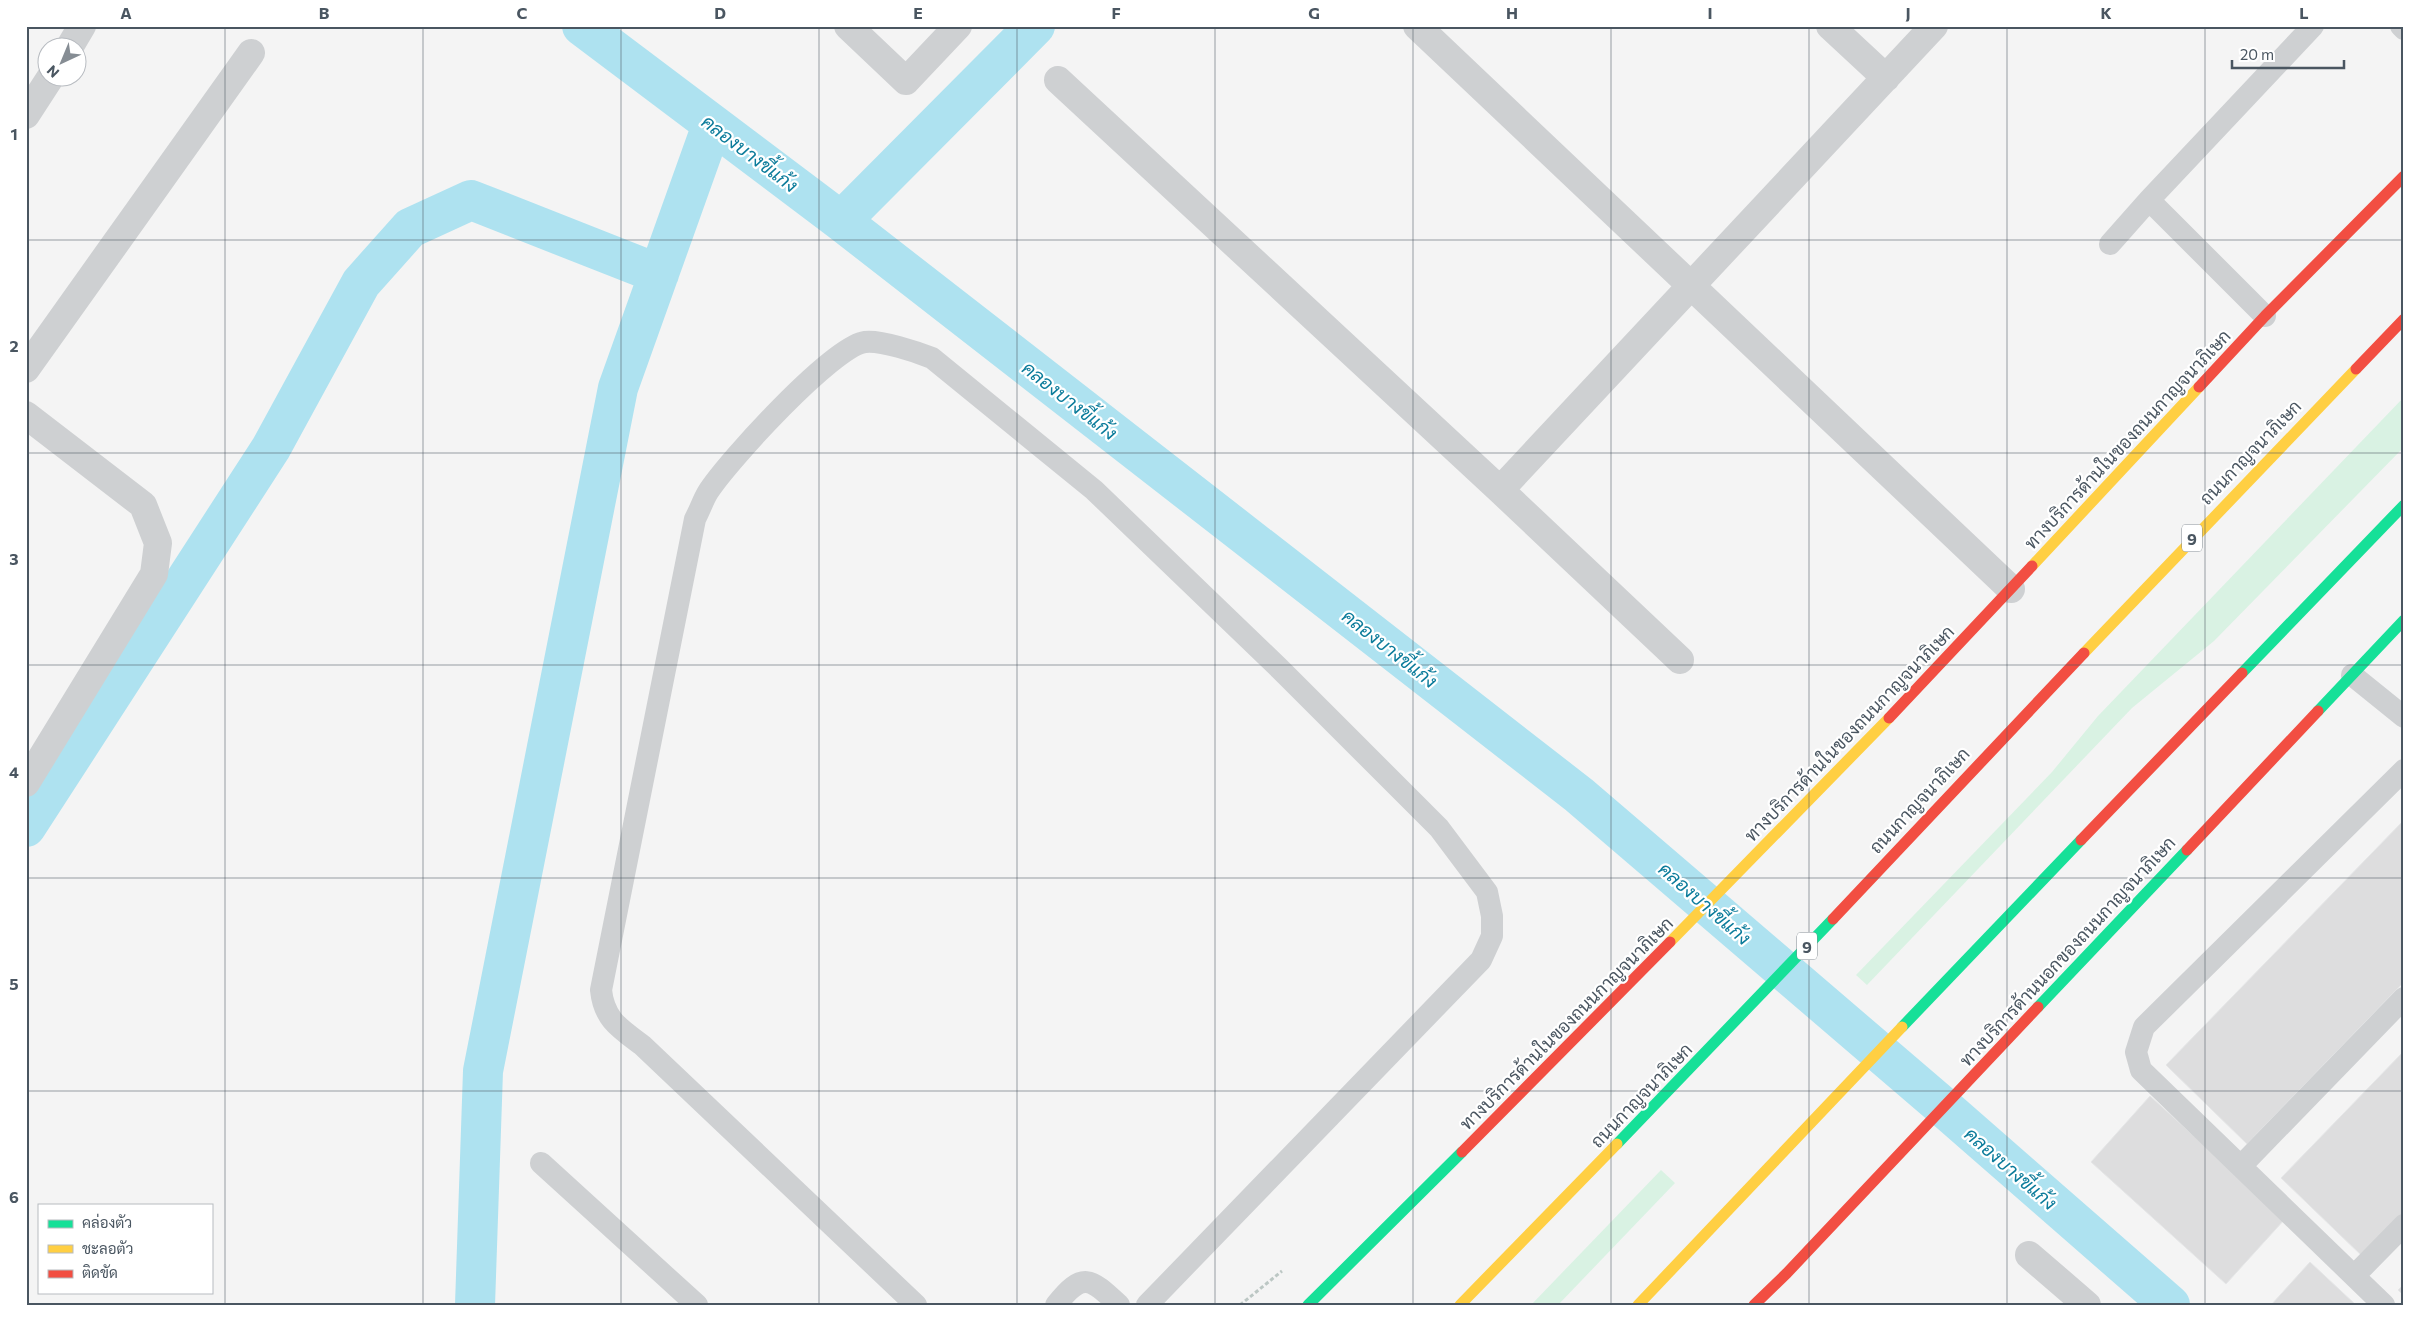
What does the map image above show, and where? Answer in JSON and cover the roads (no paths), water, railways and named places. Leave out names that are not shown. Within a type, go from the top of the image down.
[{"type":"main road","name":"ทางบริการด้านในของถนนกาญจนาภิเษก","points":[[1308,1305],[1556,1059],[1913,694],[2265,316],[2404,176]]},
{"type":"main road","name":"ถนนกาญจนาภิเษก","points":[[1460,1305],[1631,1132],[2234,493],[2404,319]]},
{"type":"main road","points":[[1638,1305],[2072,849],[2404,506]]},
{"type":"main road","name":"ทางบริการด้านนอกของถนนกาญจนาภิเษก","points":[[1754,1305],[1787,1273],[2404,620]]},
{"type":"street","points":[[75,38],[82,26]]},
{"type":"street","points":[[848,26],[906,81],[958,26]]},
{"type":"street","points":[[1417,26],[2011,589]]},
{"type":"street","points":[[1830,26],[1886,78]]},
{"type":"street","points":[[1500,490],[1934,26]]},
{"type":"street","points":[[26,370],[251,53]]},
{"type":"street","points":[[1058,80],[1500,490],[1680,660]]},
{"type":"street","points":[[26,115],[44,88]]},
{"type":"street","points":[[26,415],[143,505],[158,543],[154,574],[26,783]]},
{"type":"street","points":[[2029,1255],[2087,1305]]},
{"type":"lane","points":[[2110,244],[2313,26]]},
{"type":"lane","points":[[2149,200],[2265,316]]},
{"type":"lane","points":[[916,1305],[663,1065],[619,1028],[603,1008],[600,990],[695,519],[709,491],[752,440],[809,379],[841,355],[865,342],[910,349],[932,358],[1094,490],[1280,669],[1439,828],[1487,892],[1492,916],[1492,936],[1481,960],[1146,1305]]},
{"type":"lane","points":[[2352,674],[2404,717]]},
{"type":"lane","points":[[2384,1305],[2141,1070],[2136,1052],[2144,1028],[2404,770]]},
{"type":"lane","points":[[2241,1166],[2404,998]]},
{"type":"lane","points":[[541,1163],[698,1305]]},
{"type":"lane","points":[[2354,1276],[2404,1225]]},
{"type":"lane","points":[[1056,1305],[1076,1283],[1088,1280],[1100,1287],[1119,1305]]},
{"type":"waterway","name":"คลองบางขี้แก้ง","points":[[582,26],[841,221],[1579,795],[1941,1105],[2170,1305]]},
{"type":"waterway","points":[[841,221],[1035,26]]},
{"type":"waterway","points":[[475,1305],[483,1071],[618,388],[712,125]]},
{"type":"waterway","points":[[26,827],[271,448],[361,283],[410,228],[471,200],[659,274]]}]
